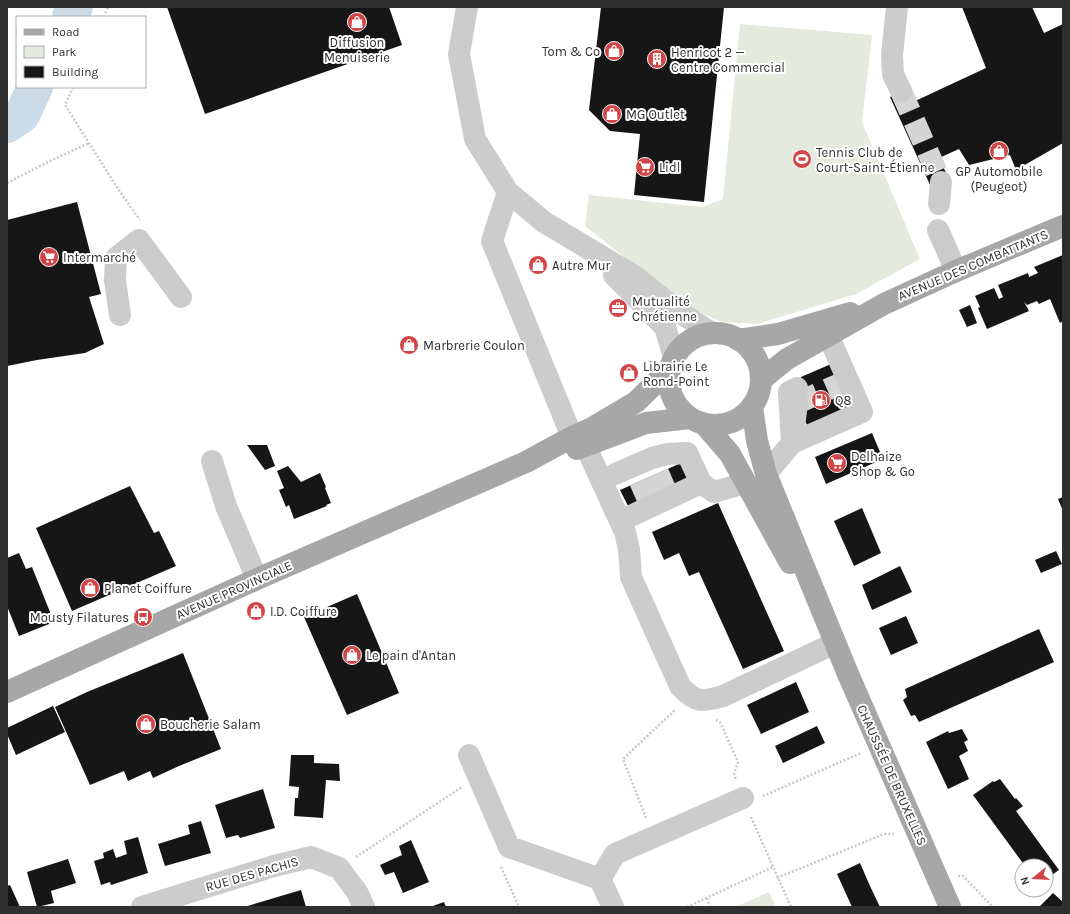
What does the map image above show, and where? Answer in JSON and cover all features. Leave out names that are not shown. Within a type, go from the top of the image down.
[{"type":"main road","name":"AVENUE DES COMBATTANTS","points":[[761,380],[787,359],[884,304],[956,271],[1063,226]]},
{"type":"main road","name":"AVENUE DES COMBATTANTS","points":[[738,340],[778,334],[884,304]]},
{"type":"main road","points":[[710,332],[725,333],[738,340],[753,352],[759,364],[761,380],[758,396],[752,407],[743,416],[725,425],[697,421],[646,423],[579,441],[592,428],[636,402],[672,363],[684,344],[694,337],[710,332]]},
{"type":"main road","points":[[672,363],[668,383],[672,397],[680,410],[697,421]]},
{"type":"main road","name":"CHAUSSÉE DE BRUXELLES","points":[[752,407],[757,441],[766,474],[835,643],[950,907]]},
{"type":"main road","name":"CHAUSSÉE DE BRUXELLES","points":[[697,421],[730,454],[835,643]]},
{"type":"main road","name":"AVENUE PROVINCIALE","points":[[7,692],[257,579],[462,489],[579,441]]},
{"type":"main road","points":[[745,483],[766,474]]},
{"type":"street","points":[[467,7],[459,54],[475,139],[508,192],[544,222],[584,244],[636,277],[681,313],[710,332]]},
{"type":"street","points":[[897,7],[892,55],[893,74],[901,91]]},
{"type":"street","points":[[939,204],[941,182]]},
{"type":"street","points":[[508,192],[492,242],[579,441],[625,532],[629,549],[631,577],[680,686],[688,695],[706,701],[723,696],[835,643]]},
{"type":"street","points":[[938,230],[956,271]]},
{"type":"street","points":[[120,315],[115,280],[116,258],[139,240],[181,298]]},
{"type":"street","points":[[584,244],[665,327],[672,363]]},
{"type":"street","points":[[766,474],[792,443],[862,412],[845,384],[828,335]]},
{"type":"street","points":[[789,392],[800,407],[792,443],[789,392]]},
{"type":"street","points":[[212,461],[226,506],[257,579]]},
{"type":"street","points":[[620,521],[653,483],[714,492],[745,483]]},
{"type":"street","points":[[470,755],[509,846],[600,879],[613,907]]},
{"type":"street","points":[[600,879],[615,854],[745,801]]},
{"type":"street","name":"RUE DES PACHIS","points":[[142,907],[274,866],[311,857],[340,868]]},
{"type":"street","points":[[340,868],[358,892],[364,907]]},
{"type":"path","points":[[73,88],[65,105],[118,189],[141,221],[139,240]]},
{"type":"path","points":[[7,183],[89,143]]},
{"type":"path","points":[[654,837],[624,759],[677,708]]},
{"type":"path","points":[[715,719],[720,722],[738,762],[734,774],[791,907]]},
{"type":"path","points":[[745,801],[879,744]]},
{"type":"path","points":[[340,868],[451,793],[480,777]]},
{"type":"path","points":[[778,878],[884,834],[898,834],[915,826]]},
{"type":"path","points":[[509,846],[500,865],[519,907]]},
{"type":"path","points":[[687,907],[773,867]]},
{"type":"path","points":[[936,875],[963,876],[993,907]]},
{"type":"path","points":[[707,898],[710,907]]},
{"type":"green space","name":"Tennis Club de Court-Saint-Étienne","points":[[740,24],[872,35],[862,122],[920,259],[856,294],[757,324],[722,322],[686,306],[585,226],[589,195],[702,207],[723,199]]},
{"type":"green space","points":[[769,892],[776,907],[735,907]]},
{"type":"building","points":[[167,7],[389,7],[402,45],[205,114]]},
{"type":"building","name":"Henricot 2 — Centre Commercial","points":[[601,7],[724,7],[704,202],[634,195],[640,134],[610,131],[589,110]]},
{"type":"building","points":[[962,7],[1032,7],[1044,33],[1063,24],[1063,143],[1016,170],[1010,155],[969,165],[959,149],[939,158],[949,179],[931,187],[890,97],[908,89],[913,102],[986,68]]},
{"type":"building","name":"Intermarché","points":[[77,202],[101,294],[89,297],[104,344],[85,353],[7,366],[7,220]]},
{"type":"building","points":[[1063,255],[1063,321],[1060,323],[1050,299],[1039,304],[1037,301],[1027,305],[1024,302],[1029,311],[987,329],[978,308],[980,307],[975,296],[994,288],[999,299],[1003,297],[998,285],[1028,273],[1029,277],[1038,273],[1034,267]]},
{"type":"building","points":[[970,305],[977,323],[967,327],[959,310]]},
{"type":"building","name":"Q8","points":[[831,364],[852,411],[807,425],[794,396],[801,377]]},
{"type":"building","points":[[872,433],[883,459],[826,484],[815,457]]},
{"type":"building","points":[[247,445],[267,445],[275,466],[265,470]]},
{"type":"building","points":[[681,463],[688,479],[628,506],[620,490]]},
{"type":"building","points":[[288,466],[301,482],[320,473],[331,503],[294,519],[289,505],[286,507],[279,490],[284,488],[277,471]]},
{"type":"building","points":[[130,486],[154,533],[159,531],[176,566],[72,611],[36,528]]},
{"type":"building","points":[[1063,497],[1063,511],[1058,499]]},
{"type":"building","points":[[718,503],[784,651],[743,669],[699,572],[689,576],[679,553],[664,560],[652,532]]},
{"type":"building","points":[[862,508],[881,553],[854,566],[834,521]]},
{"type":"building","points":[[1056,551],[1062,564],[1041,573],[1035,560]]},
{"type":"building","points":[[19,553],[26,569],[32,567],[54,622],[19,636],[7,606],[7,558]]},
{"type":"building","points":[[900,566],[912,592],[872,610],[862,585]]},
{"type":"building","name":"Le pain d'Antan","points":[[357,594],[399,693],[347,715],[304,617]]},
{"type":"building","points":[[906,616],[918,643],[891,655],[879,628]]},
{"type":"building","points":[[1039,629],[1054,662],[919,722],[915,715],[911,716],[903,700],[907,697],[905,689]]},
{"type":"building","points":[[183,653],[221,749],[153,778],[150,771],[128,781],[124,771],[90,785],[55,707],[87,692]]},
{"type":"building","points":[[796,682],[809,712],[761,734],[747,705]]},
{"type":"building","points":[[53,706],[65,732],[16,755],[7,734],[7,728]]},
{"type":"building","points":[[817,726],[825,743],[783,763],[775,746]]},
{"type":"building","points":[[962,729],[968,740],[964,742],[968,751],[959,756],[969,779],[948,789],[926,742],[948,731],[949,733]]},
{"type":"building","points":[[291,755],[314,755],[314,763],[339,764],[340,781],[326,780],[323,818],[294,816],[295,798],[298,798],[299,787],[289,786]]},
{"type":"building","points":[[1000,779],[1015,799],[1016,798],[1023,806],[1016,811],[1050,858],[1019,858],[973,795],[993,781],[994,782]]},
{"type":"building","points":[[263,789],[275,828],[240,838],[238,835],[226,838],[215,805]]},
{"type":"building","points":[[201,821],[211,853],[165,866],[158,844],[190,834],[188,825]]},
{"type":"building","points":[[138,837],[148,873],[111,885],[110,882],[101,885],[94,861],[104,858],[103,853],[113,849],[116,858],[127,854],[124,841]]},
{"type":"building","points":[[411,840],[429,882],[403,893],[394,872],[385,875],[380,865],[402,855],[399,846]]},
{"type":"building","points":[[68,859],[76,883],[51,891],[54,903],[37,907],[27,872]]},
{"type":"building","points":[[860,863],[880,907],[852,907],[837,874]]},
{"type":"building","points":[[1054,863],[1059,870],[1054,873]]},
{"type":"building","points":[[10,885],[20,907],[7,907],[7,886]]},
{"type":"building","points":[[301,890],[306,907],[244,907]]},
{"type":"building","points":[[1054,894],[1063,902],[1063,907],[1039,907],[1048,898],[1054,898]]},
{"type":"building","points":[[444,902],[446,907],[430,907]]},
{"type":"waterway","points":[[70,16],[75,7]]},
{"type":"waterway","points":[[7,125],[22,115],[35,88]]},
{"type":"tunnel","points":[[901,91],[941,182]]},
{"type":"tunnel","points":[[797,403],[840,384]]},
{"type":"tunnel","points":[[658,473],[665,489]]},
{"type":"tunnel","points":[[640,481],[647,497]]},
{"type":"place","name":"Diffusion Menuiserie","points":[[357,22]]},
{"type":"place","name":"Tom & Co","points":[[614,51]]},
{"type":"place","name":"Henricot 2 — Centre Commercial","points":[[657,59]]},
{"type":"place","name":"MG Outlet","points":[[612,114]]},
{"type":"place","name":"GP Automobile (Peugeot)","points":[[999,151]]},
{"type":"place","name":"Tennis Club de Court-Saint-Étienne","points":[[802,159]]},
{"type":"place","name":"Lidl","points":[[645,167]]},
{"type":"place","name":"Intermarché","points":[[49,257]]},
{"type":"place","name":"Autre Mur","points":[[538,265]]},
{"type":"place","name":"Mutualité Chrétienne","points":[[618,308]]},
{"type":"place","name":"Marbrerie Coulon","points":[[409,345]]},
{"type":"place","name":"Librairie Le Rond-Point","points":[[629,373]]},
{"type":"place","name":"Q8","points":[[821,400]]},
{"type":"place","name":"Delhaize Shop & Go","points":[[837,463]]},
{"type":"place","name":"Planet Coiffure","points":[[90,588]]},
{"type":"place","name":"I.D. Coiffure","points":[[256,611]]},
{"type":"place","name":"Mousty Filatures","points":[[143,617]]},
{"type":"place","name":"Le pain d'Antan","points":[[352,655]]},
{"type":"place","name":"Boucherie Salam","points":[[146,724]]}]
